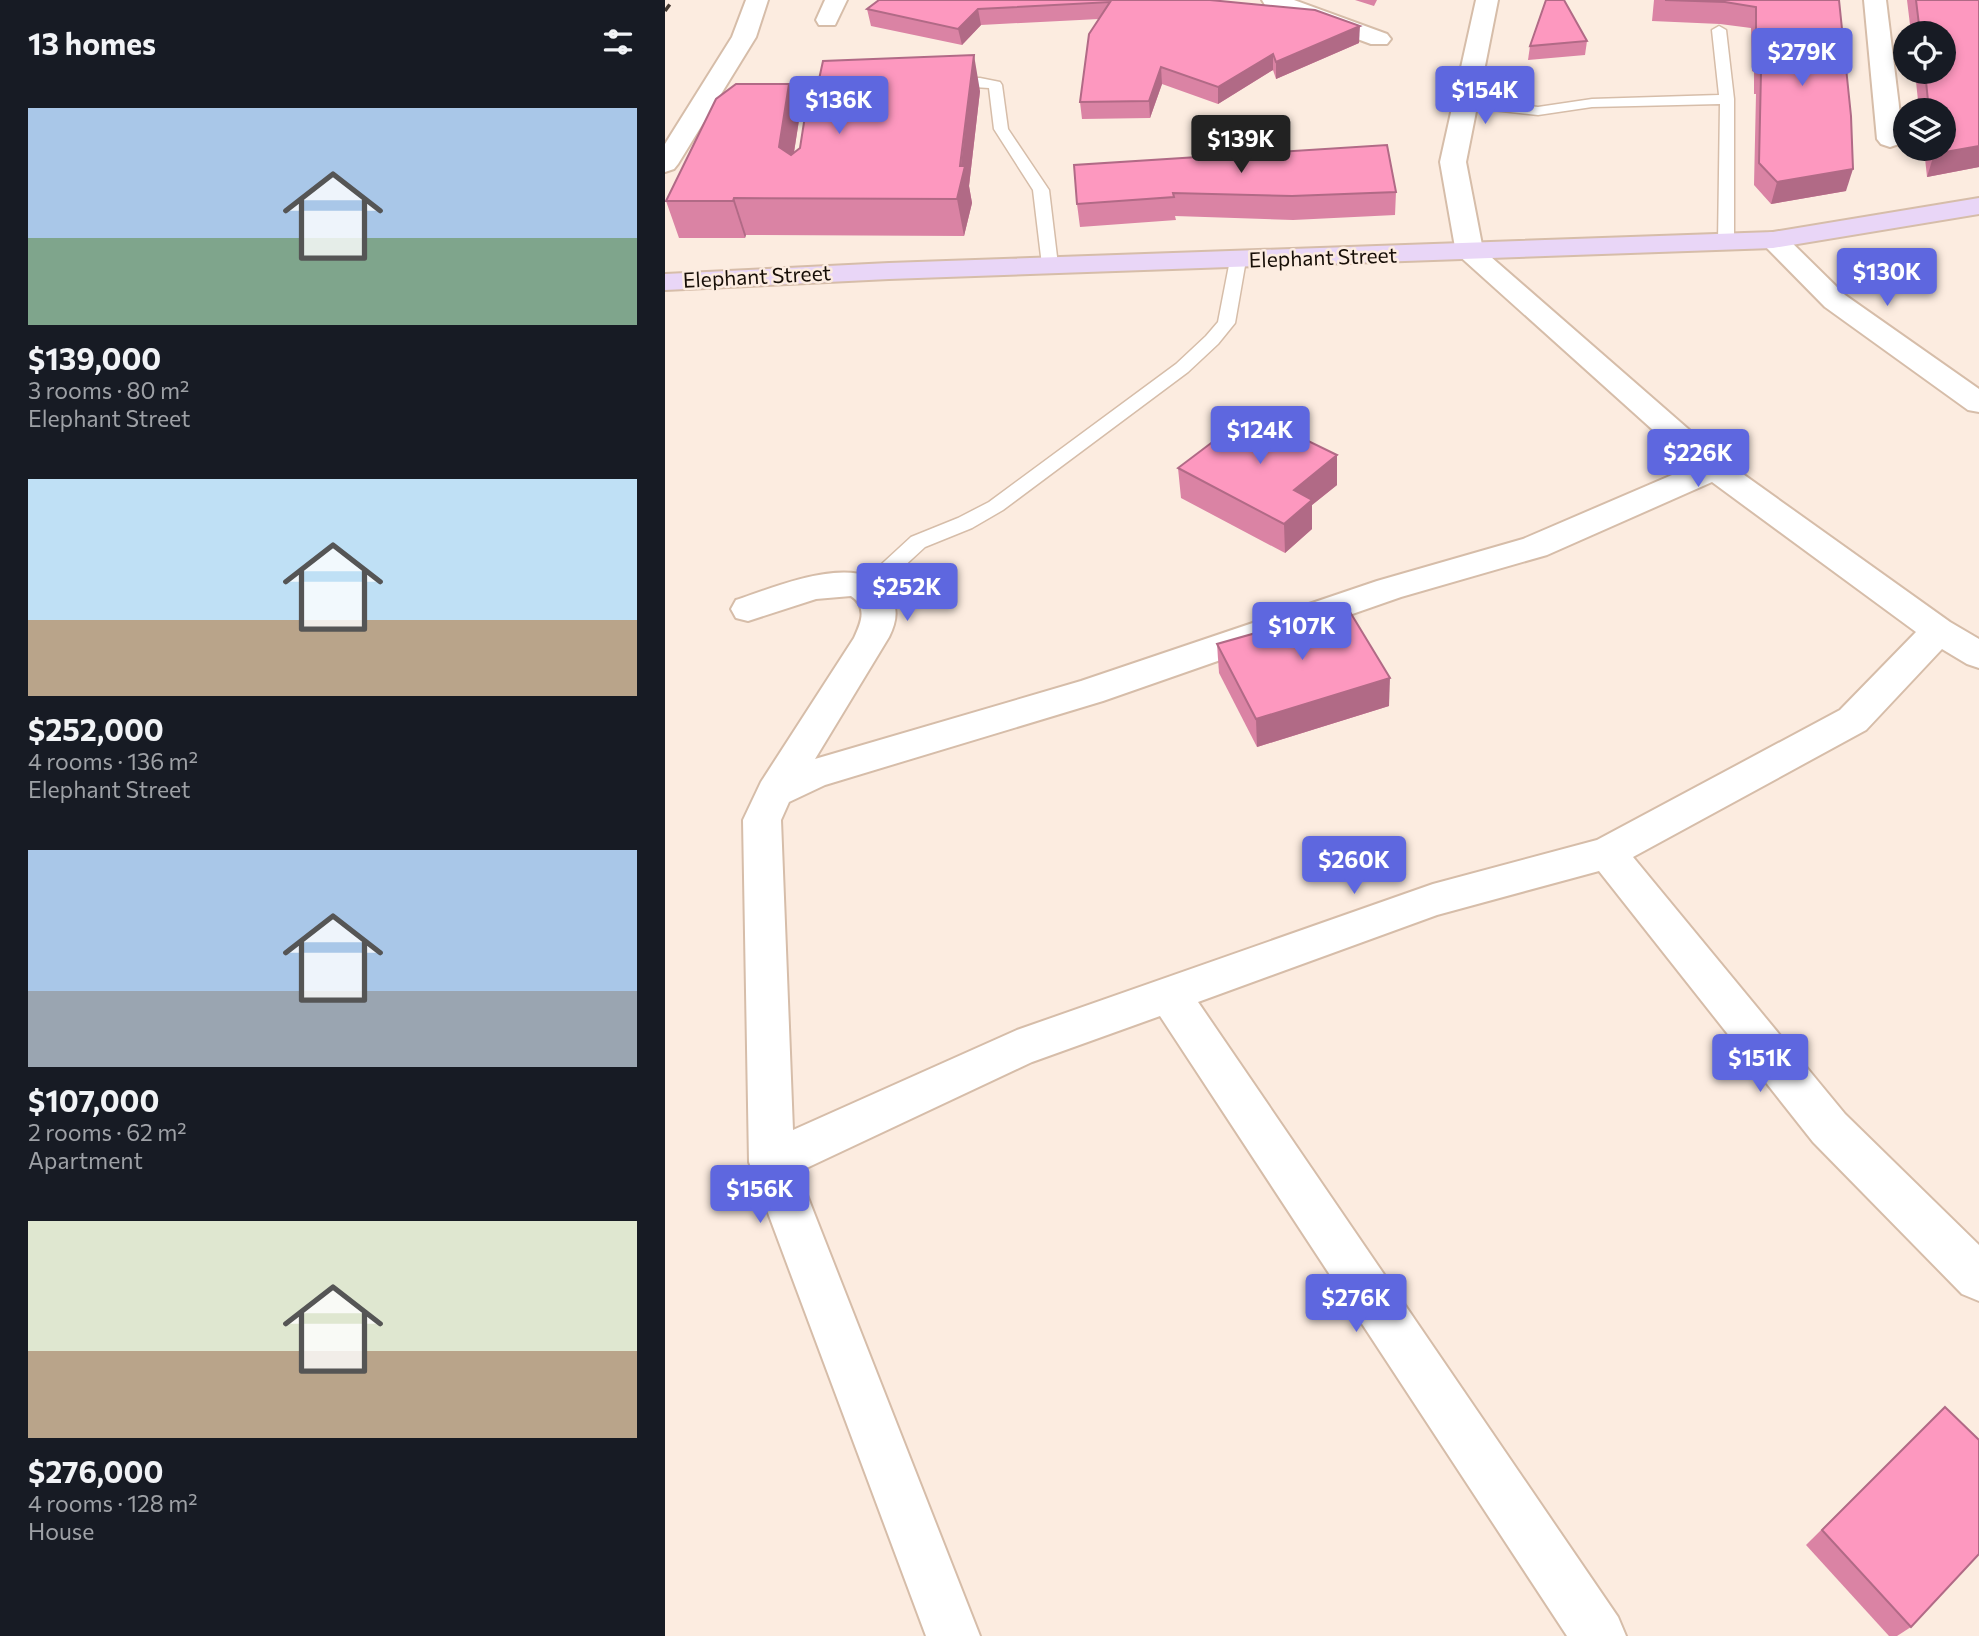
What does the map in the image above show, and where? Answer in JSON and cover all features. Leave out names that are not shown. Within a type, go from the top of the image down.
[{"type":"main road","name":"Elephant Street","points":[[665,282],[1050,265],[1470,253],[1773,240],[1979,206]]},
{"type":"street","points":[[665,164],[708,109],[744,37],[757,0]]},
{"type":"street","points":[[1273,0],[1379,38]]},
{"type":"street","points":[[1487,0],[1453,162],[1470,253],[1715,469],[1938,631],[1979,655]]},
{"type":"street","points":[[1875,0],[1890,139]]},
{"type":"street","points":[[1773,240],[1835,301],[1979,403]]},
{"type":"street","points":[[774,792],[813,774],[1090,692],[1389,589],[1535,547],[1715,469]]},
{"type":"street","points":[[748,609],[830,584],[855,583],[871,590],[880,608],[879,623],[856,665],[774,792],[762,820],[772,1162],[953,1636]]},
{"type":"street","points":[[772,1162],[1017,1049],[1433,900],[1607,853],[1853,720],[1938,631]]},
{"type":"street","points":[[1607,853],[1829,1128],[1979,1278]]},
{"type":"street","points":[[1170,995],[1599,1636]]},
{"type":"lane","points":[[1719,30],[1727,99],[1726,242]]},
{"type":"lane","points":[[928,82],[980,82],[995,85],[1001,129],[1041,190],[1050,265]]},
{"type":"lane","points":[[1466,103],[1538,111],[1592,103],[1727,99]]},
{"type":"lane","points":[[756,108],[811,107]]},
{"type":"lane","points":[[867,589],[918,542],[965,523],[996,506],[1182,368],[1226,323],[1238,260]]},
{"type":"building","points":[[879,0],[1210,0],[1315,10],[1360,26],[1276,62],[1273,54],[1218,87],[1161,67],[1149,101],[1080,102],[1089,34],[1110,2],[978,9],[958,29],[867,9]]},
{"type":"building","points":[[1546,0],[1564,0],[1587,41],[1530,46]]},
{"type":"building","points":[[1665,0],[1839,0],[1851,116],[1853,169],[1777,182],[1759,163],[1761,72],[1759,50],[1756,50],[1756,7],[1725,2]]},
{"type":"building","points":[[1916,0],[1979,0],[1979,146],[1956,150],[1956,98],[1928,98],[1926,84],[1956,84],[1956,21],[1919,21]]},
{"type":"building","points":[[974,55],[960,166],[965,166],[957,199],[734,198],[733,201],[666,201],[716,99],[736,84],[789,84],[779,147],[791,155],[800,148],[810,84],[818,84],[823,61]]},
{"type":"building","points":[[1387,145],[1396,192],[1292,196],[1173,193],[1174,197],[1077,204],[1074,165]]},
{"type":"building","points":[[1251,413],[1337,455],[1294,490],[1312,500],[1284,524],[1178,468]]},
{"type":"building","points":[[1347,607],[1390,678],[1256,719],[1217,644]]},
{"type":"building","points":[[1945,1407],[1979,1440],[1979,1554],[1911,1627],[1822,1530]]},
{"type":"railway","points":[[665,11],[673,0]]}]
